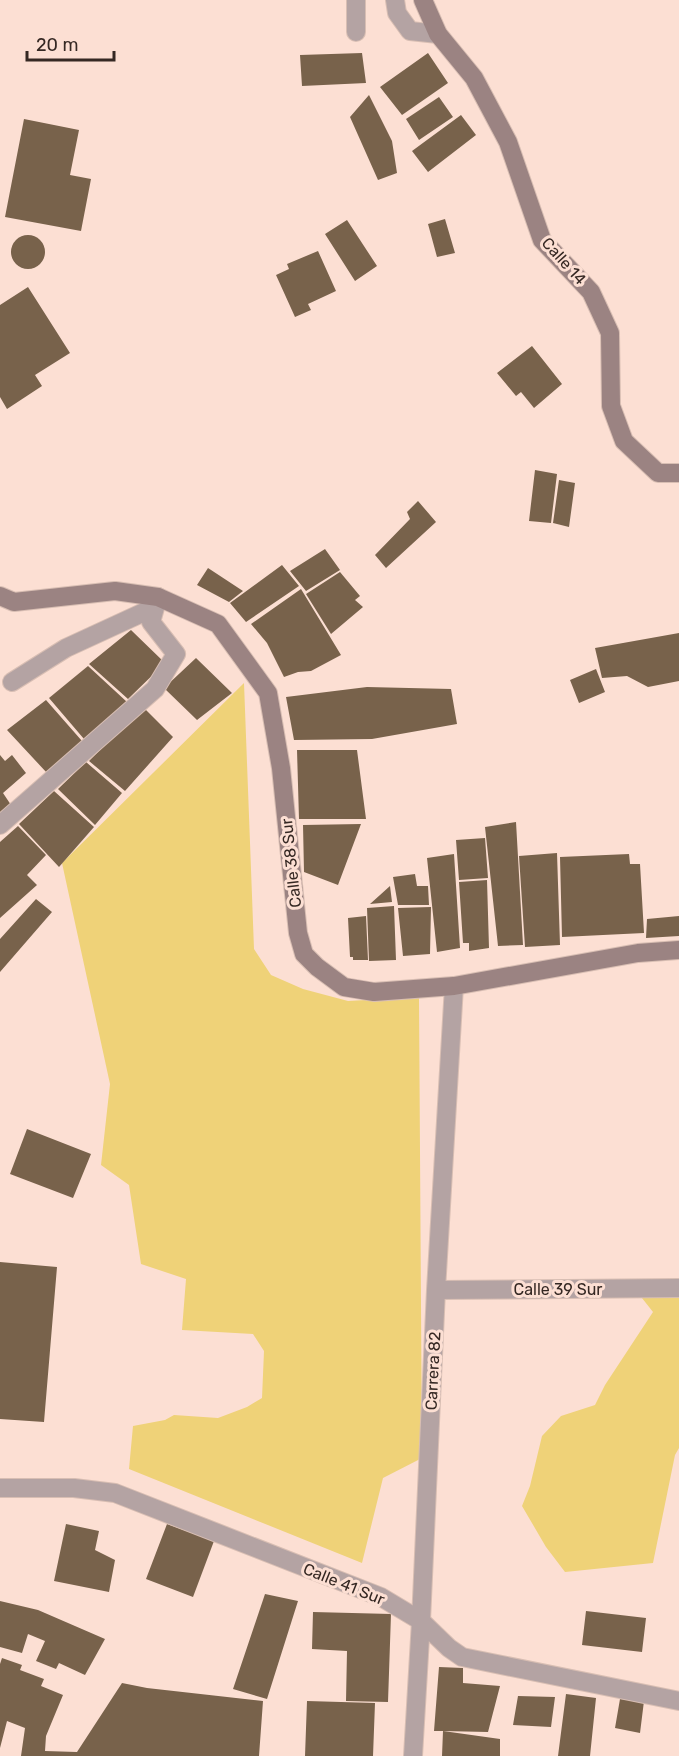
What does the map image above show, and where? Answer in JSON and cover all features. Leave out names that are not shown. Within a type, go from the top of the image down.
[{"type":"street","points":[[356,0],[356,32]]},
{"type":"street","points":[[395,0],[397,14],[410,31],[438,34]]},
{"type":"street","name":"Calle 14","points":[[423,0],[438,34],[474,78],[508,142],[542,240],[591,292],[610,333],[610,406],[624,441],[658,473],[679,473]]},
{"type":"street","name":"Calle 38 Sur","points":[[0,596],[14,602],[115,591],[157,602],[218,624],[268,693],[281,768],[298,933],[304,954],[344,987],[374,992],[454,986],[638,953],[679,950]]},
{"type":"street","points":[[12,682],[66,648],[157,602]]},
{"type":"street","points":[[0,825],[155,689],[176,654],[151,622],[157,602]]},
{"type":"street","name":"Carrera 82","points":[[413,1756],[422,1621],[436,1290],[454,986]]},
{"type":"street","name":"Calle 39 Sur","points":[[436,1290],[679,1288]]},
{"type":"street","name":"Calle 41 Sur","points":[[0,1488],[74,1488],[115,1493],[381,1597],[422,1621],[449,1648],[462,1657],[679,1701]]},
{"type":"shaded area","points":[[244,683],[254,949],[271,975],[303,989],[348,1001],[419,997],[422,1458],[383,1478],[362,1563],[129,1469],[133,1426],[165,1420],[174,1415],[218,1418],[247,1407],[262,1398],[264,1351],[253,1334],[182,1330],[186,1279],[141,1264],[129,1185],[101,1165],[110,1084],[62,863]]},
{"type":"shaded area","points":[[638,1293],[679,1294],[679,1448],[675,1455],[653,1563],[565,1572],[546,1547],[522,1506],[530,1486],[542,1436],[561,1416],[595,1405],[605,1385],[653,1312]]},
{"type":"building","points":[[362,53],[366,83],[302,86],[300,55]]},
{"type":"building","points":[[428,53],[448,83],[402,115],[380,87]]},
{"type":"building","points":[[369,95],[392,141],[397,173],[378,180],[350,117]]},
{"type":"building","points":[[439,97],[453,117],[419,140],[406,119]]},
{"type":"building","points":[[461,115],[476,135],[428,172],[412,151]]},
{"type":"building","points":[[24,119],[79,130],[70,175],[91,179],[81,231],[5,217]]},
{"type":"building","points":[[445,219],[455,253],[437,257],[428,224]]},
{"type":"building","points":[[347,220],[377,266],[355,281],[325,234]]},
{"type":"building","points":[[28,235],[40,240],[45,252],[40,264],[28,269],[16,264],[11,252],[16,240]]},
{"type":"building","points":[[318,251],[336,291],[308,304],[311,310],[295,317],[276,275],[289,269],[287,264]]},
{"type":"building","points":[[28,287],[70,353],[35,375],[42,386],[7,409],[0,397],[0,305]]},
{"type":"building","points":[[532,346],[562,384],[534,408],[521,392],[516,396],[497,373]]},
{"type":"building","points":[[535,470],[557,474],[551,523],[529,521]]},
{"type":"building","points":[[559,480],[575,483],[569,527],[553,523]]},
{"type":"building","points":[[418,501],[436,522],[386,568],[375,555],[410,519],[407,512]]},
{"type":"building","points":[[325,549],[340,570],[306,591],[290,571]]},
{"type":"building","points":[[282,565],[299,586],[246,622],[230,603]]},
{"type":"building","points":[[208,568],[243,591],[229,602],[197,585]]},
{"type":"building","points":[[340,572],[360,596],[355,600],[363,607],[331,634],[306,594]]},
{"type":"building","points":[[301,589],[341,655],[311,671],[298,672],[284,677],[267,643],[251,624]]},
{"type":"building","points":[[131,630],[165,663],[128,699],[89,664]]},
{"type":"building","points":[[679,633],[679,681],[648,687],[627,676],[602,678],[595,648]]},
{"type":"building","points":[[196,658],[232,693],[197,720],[164,688]]},
{"type":"building","points":[[88,666],[127,702],[84,739],[49,698]]},
{"type":"building","points":[[596,669],[605,692],[579,703],[570,680]]},
{"type":"building","points":[[367,687],[451,689],[457,724],[372,739],[294,740],[286,697]]},
{"type":"building","points":[[46,700],[82,741],[47,773],[7,730]]},
{"type":"building","points":[[143,707],[173,737],[125,791],[89,761]]},
{"type":"building","points":[[297,750],[357,750],[366,819],[299,819]]},
{"type":"building","points":[[0,755],[5,761],[12,755],[26,773],[3,793],[11,805],[0,815]]},
{"type":"building","points":[[86,762],[122,793],[95,825],[58,789]]},
{"type":"building","points":[[54,791],[94,827],[59,867],[19,824]]},
{"type":"building","points":[[516,822],[523,945],[498,946],[485,827]]},
{"type":"building","points":[[361,824],[338,885],[304,872],[303,825]]},
{"type":"building","points":[[18,826],[46,855],[27,875],[37,885],[0,918],[0,842]]},
{"type":"building","points":[[485,838],[488,878],[459,880],[456,840]]},
{"type":"building","points":[[557,853],[560,945],[525,947],[519,856]]},
{"type":"building","points":[[454,854],[460,948],[437,952],[427,858]]},
{"type":"building","points":[[629,854],[630,864],[640,864],[644,933],[562,937],[560,857]]},
{"type":"building","points":[[415,874],[417,886],[428,886],[429,905],[398,905],[393,877]]},
{"type":"building","points":[[487,880],[489,948],[469,951],[469,943],[463,943],[459,882]]},
{"type":"building","points":[[390,886],[392,902],[370,904]]},
{"type":"building","points":[[36,899],[52,912],[0,972],[0,939]]},
{"type":"building","points":[[394,906],[396,960],[369,961],[367,908]]},
{"type":"building","points":[[431,907],[430,954],[403,956],[398,908]]},
{"type":"building","points":[[366,916],[368,960],[353,960],[353,957],[350,957],[348,918]]},
{"type":"building","points":[[679,916],[679,936],[646,938],[647,919]]},
{"type":"building","points":[[27,1129],[91,1154],[73,1198],[10,1174]]},
{"type":"building","points":[[0,1262],[57,1267],[44,1422],[0,1419]]},
{"type":"building","points":[[66,1524],[99,1531],[95,1550],[115,1560],[109,1592],[54,1581]]},
{"type":"building","points":[[167,1524],[214,1541],[193,1597],[146,1579]]},
{"type":"building","points":[[265,1594],[298,1601],[267,1699],[233,1689]]},
{"type":"building","points":[[0,1601],[38,1610],[105,1639],[85,1675],[59,1663],[56,1669],[36,1661],[45,1641],[28,1634],[22,1653],[0,1647]]},
{"type":"building","points":[[586,1611],[646,1618],[642,1652],[582,1645]]},
{"type":"building","points":[[313,1612],[391,1614],[388,1702],[346,1701],[347,1651],[312,1649]]},
{"type":"building","points":[[2,1658],[22,1665],[20,1670],[44,1679],[41,1686],[63,1695],[46,1736],[45,1751],[77,1752],[122,1683],[263,1701],[259,1756],[21,1756],[25,1728],[7,1721],[0,1748],[0,1664]]},
{"type":"building","points":[[439,1667],[463,1668],[463,1683],[500,1686],[488,1732],[434,1731]]},
{"type":"building","points":[[566,1694],[596,1698],[590,1756],[558,1756]]},
{"type":"building","points":[[518,1696],[555,1697],[551,1727],[513,1725]]},
{"type":"building","points":[[620,1699],[644,1701],[640,1733],[615,1728]]},
{"type":"building","points":[[307,1701],[375,1703],[373,1756],[305,1756]]},
{"type":"building","points":[[443,1731],[500,1739],[500,1756],[442,1756]]}]
